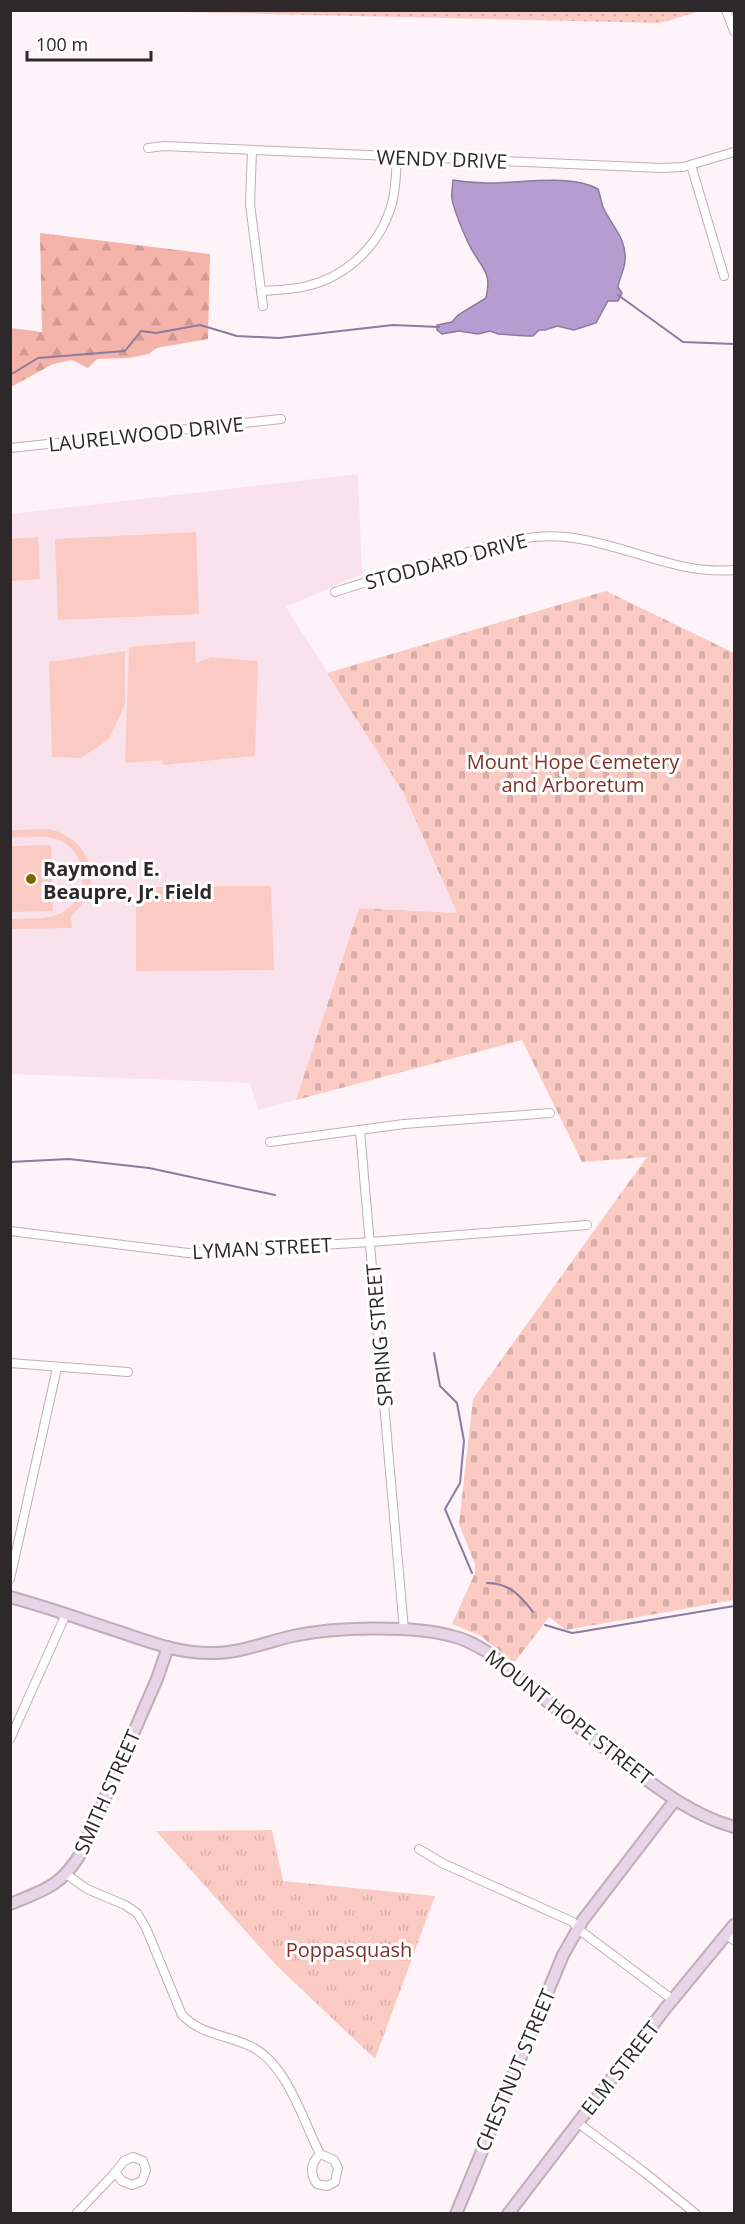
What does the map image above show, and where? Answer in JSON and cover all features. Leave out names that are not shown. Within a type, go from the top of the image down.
[{"type":"street","points":[[726,10],[735,31]]},
{"type":"street","name":"WENDY DRIVE","points":[[148,148],[661,168],[691,165],[735,152]]},
{"type":"street","points":[[252,151],[250,204],[263,306]]},
{"type":"street","points":[[261,291],[306,286],[334,277],[361,257],[381,232],[392,202],[397,157]]},
{"type":"street","points":[[691,165],[724,276]]},
{"type":"street","name":"LAURELWOOD DRIVE","points":[[10,448],[281,419]]},
{"type":"street","name":"STODDARD DRIVE","points":[[335,592],[493,546],[525,538],[545,536],[572,537],[591,541],[689,569],[735,570]]},
{"type":"street","points":[[270,1142],[404,1124],[550,1113]]},
{"type":"street","name":"SPRING STREET","points":[[360,1131],[404,1630]]},
{"type":"street","name":"LYMAN STREET","points":[[10,1231],[188,1253],[371,1242],[587,1225]]},
{"type":"street","points":[[10,1363],[128,1372]]},
{"type":"street","points":[[10,1579],[57,1368]]},
{"type":"street","name":"MOUNT HOPE STREET","points":[[10,1597],[187,1652],[236,1651],[292,1636],[320,1632],[404,1630],[431,1632],[472,1642],[489,1653],[606,1749],[675,1800],[714,1821],[735,1827]]},
{"type":"street","points":[[10,1739],[66,1614]]},
{"type":"street","name":"SMITH STREET","points":[[10,1904],[56,1884],[66,1875],[81,1853],[157,1679],[168,1647]]},
{"type":"street","name":"CHESTNUT STREET","points":[[456,2214],[558,1966],[578,1929],[616,1875],[675,1800]]},
{"type":"street","points":[[418,1849],[442,1863],[531,1905],[573,1922],[578,1929],[673,2000]]},
{"type":"street","points":[[66,1875],[87,1889],[125,1905],[137,1913],[146,1928],[182,2015],[193,2026],[253,2048],[265,2056],[296,2100],[320,2154]]},
{"type":"street","name":"ELM STREET","points":[[508,2214],[673,2000],[730,1937],[735,1925]]},
{"type":"street","points":[[578,2123],[696,2214]]},
{"type":"street","points":[[76,2214],[115,2172]]},
{"type":"shaded area","points":[[453,180],[499,183],[559,180],[587,184],[598,189],[603,207],[624,245],[625,263],[618,287],[622,293],[618,301],[608,301],[596,323],[574,330],[557,326],[539,330],[533,336],[498,334],[490,331],[478,334],[459,331],[442,334],[437,330],[437,325],[452,322],[458,315],[486,298],[488,284],[485,270],[472,250],[455,211],[452,197]]},
{"type":"shaded area","points":[[358,474],[362,574],[286,607],[403,792],[457,913],[359,908],[296,1100],[258,1110],[250,1083],[11,1074],[11,514]]},
{"type":"green space","points":[[137,11],[701,11],[660,23]]},
{"type":"green space","points":[[40,233],[210,254],[208,339],[156,348],[149,354],[129,358],[97,359],[88,368],[72,360],[53,364],[11,387],[11,328],[42,332]]},
{"type":"green space","points":[[196,532],[199,614],[58,620],[55,539]]},
{"type":"green space","points":[[38,537],[40,579],[11,581],[11,539]]},
{"type":"green space","name":"Mount Hope Cemetery and Arboretum","points":[[606,591],[734,653],[734,1600],[566,1630],[549,1617],[514,1663],[481,1636],[452,1624],[475,1573],[475,1564],[459,1524],[473,1399],[647,1157],[582,1162],[522,1040],[296,1100],[359,908],[457,913],[403,792],[327,673]]},
{"type":"green space","points":[[195,641],[196,663],[211,657],[258,661],[255,756],[163,765],[162,760],[125,763],[129,647]]},
{"type":"green space","points":[[125,651],[125,705],[109,739],[81,758],[52,757],[49,662]]},
{"type":"green space","points":[[49,829],[64,834],[85,853],[90,865],[89,892],[71,916],[72,928],[11,929],[11,919],[57,915],[68,909],[81,891],[82,868],[71,848],[49,837],[11,838],[11,830]]},
{"type":"green space","name":"Raymond E. Beaupre, Jr. Field","points":[[51,845],[53,911],[11,912],[11,846]]},
{"type":"green space","points":[[271,886],[274,970],[136,971],[136,887]]},
{"type":"green space","name":"Poppasquash","points":[[272,1830],[283,1881],[435,1896],[375,2059],[276,1965],[156,1831]]},
{"type":"waterway","points":[[618,295],[683,342],[734,344]]},
{"type":"waterway","points":[[10,375],[38,358],[125,351],[141,331],[156,333],[200,325],[237,336],[279,338],[393,325],[439,327]]},
{"type":"waterway","points":[[10,1162],[69,1159],[149,1168],[275,1195]]},
{"type":"waterway","points":[[434,1353],[440,1386],[457,1403],[464,1441],[460,1483],[445,1509],[472,1573]]},
{"type":"waterway","points":[[487,1583],[502,1585],[513,1591],[533,1612]]},
{"type":"waterway","points":[[545,1625],[572,1633],[734,1606]]},
{"type":"place","name":"Raymond E. Beaupre, Jr. Field","points":[[31,879]]}]
